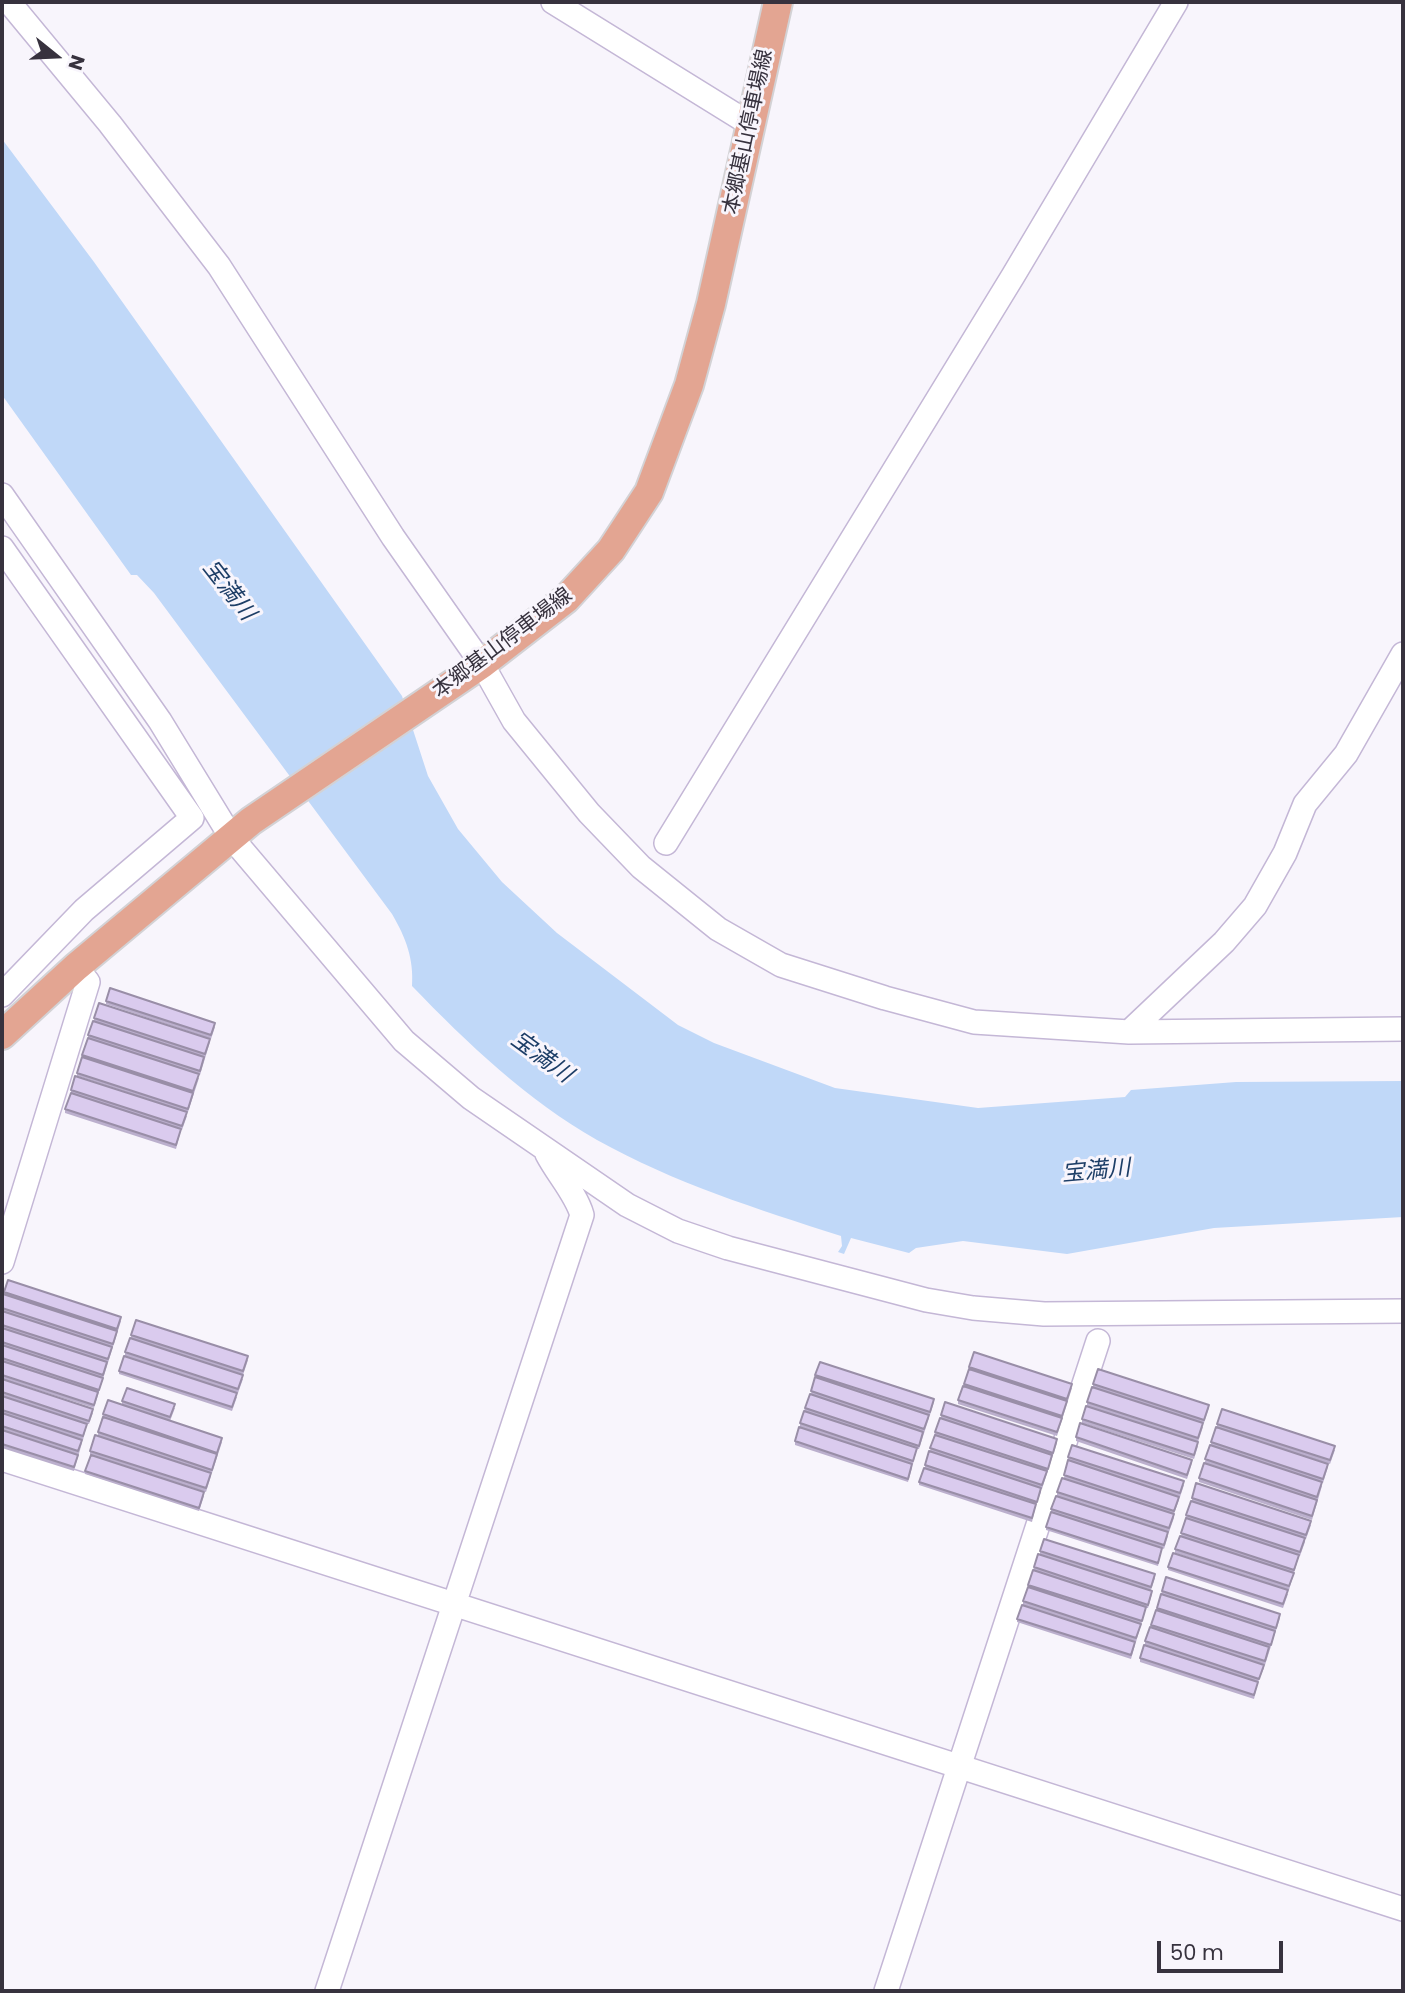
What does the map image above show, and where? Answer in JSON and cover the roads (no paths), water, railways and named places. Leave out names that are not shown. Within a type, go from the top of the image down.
[{"type":"main road","name":"本郷基山停車場線","points":[[2,1035],[76,967],[241,829],[478,667],[566,599],[611,550],[649,492],[690,385],[711,304],[778,2]]},
{"type":"street","points":[[9,2],[110,124],[219,266],[514,721],[589,813],[641,867],[718,929],[780,965],[886,998],[974,1021],[1129,1032],[1403,1029]]},
{"type":"street","points":[[553,2],[750,124]]},
{"type":"street","points":[[666,843],[1006,288],[1175,2]]},
{"type":"street","points":[[2,495],[160,721],[404,1041],[471,1098],[627,1205],[678,1231],[728,1248],[926,1300],[973,1308],[1044,1314],[1403,1311]]},
{"type":"street","points":[[2,548],[192,818],[84,909],[2,995]]},
{"type":"street","points":[[1129,1032],[1224,942],[1255,906],[1285,853],[1305,804],[1346,754],[1403,654]]},
{"type":"street","points":[[2,1262],[88,982],[76,967]]},
{"type":"street","points":[[327,1991],[582,1215],[577,1200],[561,1181],[544,1148]]},
{"type":"street","points":[[887,1991],[1098,1341]]},
{"type":"street","points":[[2,1460],[1403,1909]]},
{"type":"water","name":"宝満川","points":[[2,139],[94,262],[402,696],[428,776],[458,829],[502,882],[557,933],[678,1025],[714,1043],[835,1088],[978,1108],[1125,1097],[1131,1090],[1236,1082],[1403,1081],[1403,1217],[1214,1228],[1067,1254],[963,1241],[916,1248],[909,1253],[851,1238],[844,1254],[838,1252],[842,1246],[841,1236],[747,1205],[656,1169],[597,1140],[522,1089],[477,1050],[412,986],[408,949],[392,914],[154,593],[137,575],[131,575],[2,395]]}]
